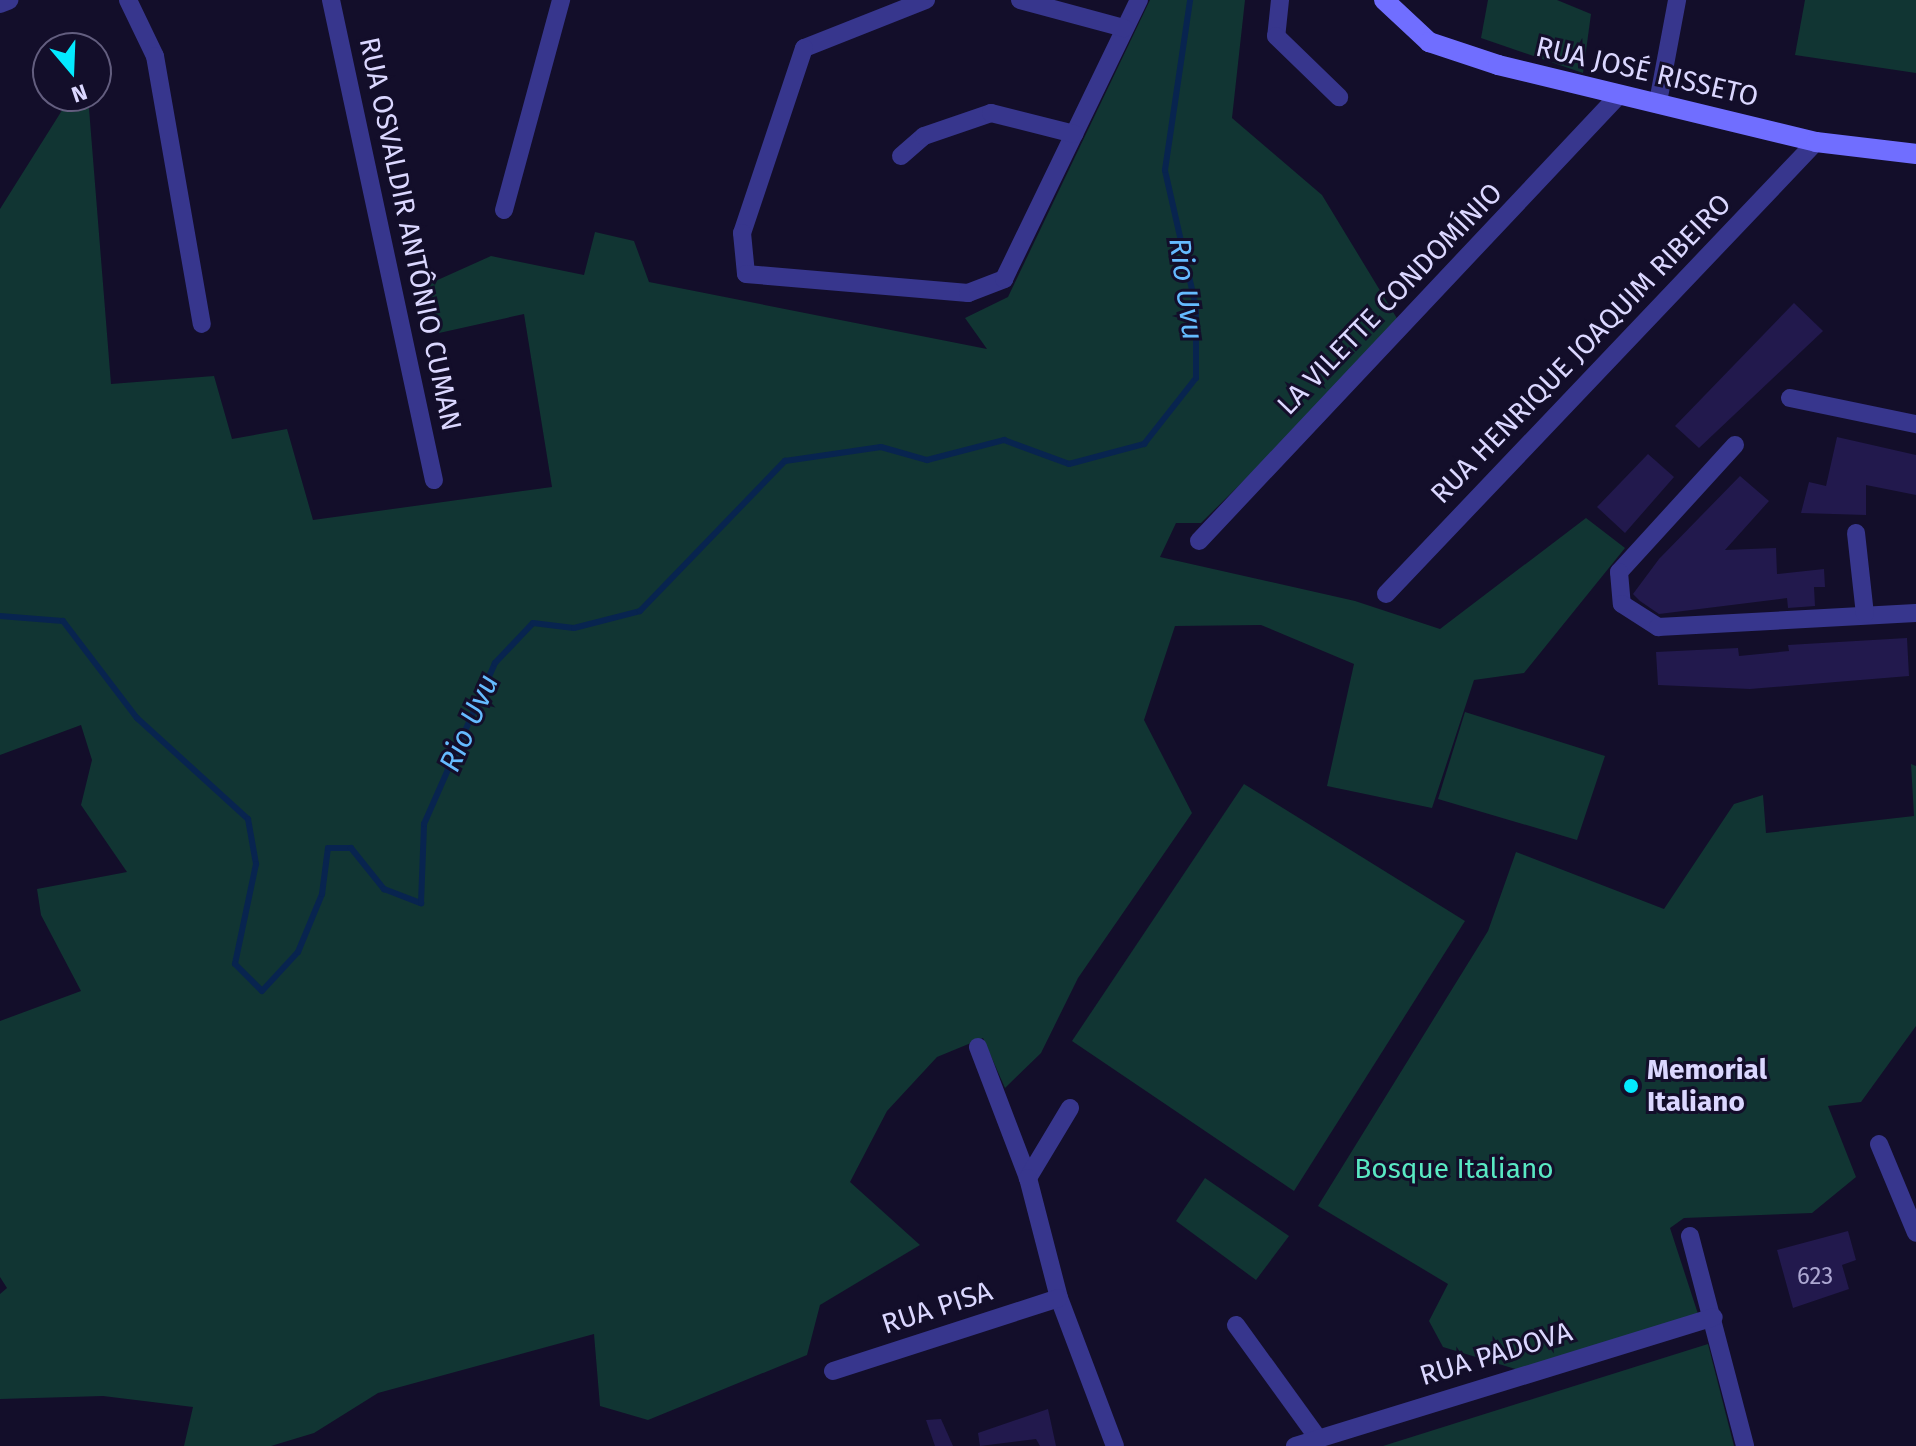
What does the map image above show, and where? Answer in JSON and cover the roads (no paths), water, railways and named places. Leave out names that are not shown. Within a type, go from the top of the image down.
[{"type":"main road","name":"RUA JOSÉ RISSETO","points":[[1384,0],[1429,42],[1620,94],[1816,142],[1916,154]]},
{"type":"street","points":[[0,3],[8,0]]},
{"type":"street","points":[[128,0],[155,56],[202,324]]},
{"type":"street","name":"RUA OSVALDIR ANTÔNIO CUMAN","points":[[331,0],[434,480]]},
{"type":"street","points":[[504,210],[561,0]]},
{"type":"street","points":[[1020,0],[1124,28]]},
{"type":"street","points":[[917,1],[804,48],[742,233],[746,274],[937,292],[989,288],[1004,279],[1139,0]]},
{"type":"street","points":[[1280,0],[1276,36],[1339,97]]},
{"type":"street","points":[[1658,102],[1677,0]]},
{"type":"street","name":"LA VILETTE CONDOMÍNIO","points":[[1199,541],[1620,94]]},
{"type":"street","points":[[901,156],[924,136],[991,113],[1074,134]]},
{"type":"street","name":"RUA HENRIQUE JOAQUIM RIBEIRO","points":[[1386,594],[1816,142]]},
{"type":"street","points":[[1790,398],[1916,424]]},
{"type":"street","points":[[1735,445],[1619,572],[1622,604],[1658,627],[1916,613]]},
{"type":"street","points":[[1856,533],[1865,614]]},
{"type":"street","points":[[978,1047],[1028,1178],[1059,1298],[1115,1446]]},
{"type":"street","points":[[1028,1178],[1070,1108]]},
{"type":"street","points":[[1879,1144],[1913,1223]]},
{"type":"street","points":[[1690,1236],[1714,1317],[1745,1446]]},
{"type":"street","name":"RUA PISA","points":[[833,1371],[1059,1298]]},
{"type":"street","name":"RUA PADOVA","points":[[1295,1446],[1714,1317]]},
{"type":"street","points":[[1236,1325],[1317,1437]]},
{"type":"waterway","name":"Rio Uvu","points":[[0,616],[63,621],[137,718],[248,819],[256,864],[235,964],[262,991],[298,952],[322,894],[328,848],[351,848],[384,889],[421,903],[424,824],[495,663],[533,623],[574,628],[640,611],[785,461],[881,447],[927,460],[1004,440],[1069,464],[1144,444],[1196,378],[1196,307],[1165,170],[1190,0]]},
{"type":"place","name":"Memorial Italiano","points":[[1631,1086]]},
{"type":"park label","name":"Bosque Italiano","points":[[1454,1169]]}]
